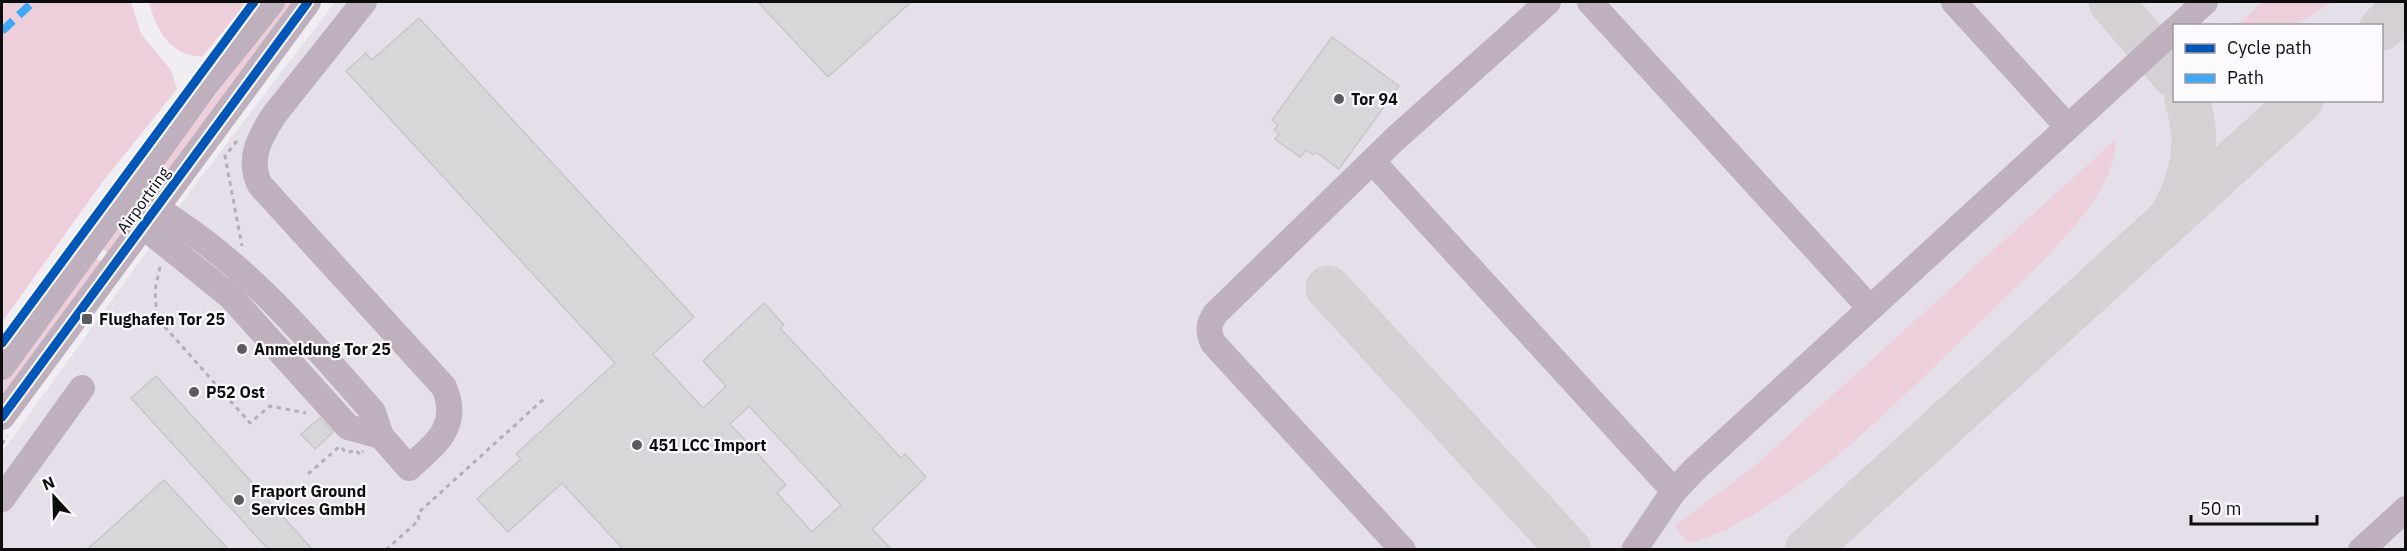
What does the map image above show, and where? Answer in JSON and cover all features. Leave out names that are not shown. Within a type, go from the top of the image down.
[{"type":"street","name":"Airportring","points":[[2,367],[152,160],[272,2]]},
{"type":"street","name":"Airportring","points":[[2,417],[146,213],[308,2]]},
{"type":"street","points":[[110,218],[146,213],[198,236],[244,273],[373,412],[381,436],[409,468],[442,437],[447,428],[448,398],[444,387],[260,185],[254,164],[254,154],[262,134],[274,115],[364,2]]},
{"type":"street","points":[[1403,549],[1213,343],[1209,333],[1209,323],[1215,314],[1417,119],[1548,2]]},
{"type":"street","points":[[1590,2],[1870,308]]},
{"type":"street","points":[[1954,2],[2067,126]]},
{"type":"street","points":[[2182,24],[2205,2]]},
{"type":"street","points":[[1634,549],[1674,492],[1696,468],[2067,126],[2173,32]]},
{"type":"street","points":[[152,160],[144,178],[146,213],[171,260],[231,297],[348,427],[381,436]]},
{"type":"street","points":[[1372,162],[1674,492]]},
{"type":"street","points":[[171,260],[198,236]]},
{"type":"street","points":[[2,499],[82,388]]},
{"type":"street","points":[[2361,549],[2406,509]]},
{"type":"path","points":[[171,260],[155,290],[157,318],[250,423],[270,406],[312,414]]},
{"type":"path","points":[[386,549],[419,520],[418,513],[546,397]]},
{"type":"path","points":[[308,474],[340,445],[334,439]]},
{"type":"shaded area","points":[[2,2],[131,2],[141,34],[171,70],[177,89],[104,180],[2,322]]},
{"type":"shaded area","points":[[149,2],[247,2],[202,57],[181,52],[166,40],[160,32]]},
{"type":"shaded area","points":[[285,2],[294,2],[155,188],[150,187],[155,176]]},
{"type":"shaded area","points":[[335,2],[2405,2],[2405,549],[2,550],[2,452],[192,189]]},
{"type":"shaded area","points":[[2263,2],[2332,2],[2297,24],[2238,24]]},
{"type":"shaded area","points":[[2116,139],[2114,156],[2106,180],[2082,217],[2031,272],[1893,406],[1832,460],[1783,496],[1718,533],[1687,542],[1674,526],[1751,469]]},
{"type":"shaded area","points":[[124,224],[127,228],[108,253],[102,249],[114,228]]},
{"type":"shaded area","points":[[92,255],[102,262],[2,400],[2,380]]},
{"type":"building","points":[[758,2],[911,2],[828,77]]},
{"type":"building","points":[[419,18],[694,317],[653,354],[703,408],[726,386],[703,361],[764,303],[784,325],[780,328],[901,458],[905,454],[926,477],[872,529],[891,549],[623,549],[562,483],[508,532],[477,499],[521,459],[516,454],[615,363],[346,71],[366,53],[372,60]],"holes":[[[749,406],[841,505],[812,532],[777,493],[786,485],[730,424]]]},
{"type":"building","name":"Tor 94","points":[[1332,37],[1399,86],[1339,169],[1316,152],[1313,155],[1306,150],[1300,157],[1275,139],[1279,134],[1274,130],[1278,125],[1272,120]]},
{"type":"building","points":[[156,376],[312,549],[268,549],[131,398]]},
{"type":"building","points":[[320,418],[333,432],[315,449],[301,434]]},
{"type":"building","points":[[164,480],[228,549],[87,549],[100,538]]},
{"type":"taxiway","points":[[2111,2],[2173,74]]},
{"type":"taxiway","points":[[2383,27],[2406,5]]},
{"type":"taxiway","points":[[2174,212],[2186,185],[2193,158],[2193,129],[2188,102]]},
{"type":"taxiway","points":[[1807,550],[2299,102]]},
{"type":"taxiway","points":[[1328,288],[1569,550]]},
{"type":"marked path","points":[[2,31],[33,2]]},
{"type":"cycle path","points":[[2,343],[254,2]]},
{"type":"cycle path","points":[[2,417],[308,2]]},
{"type":"place","name":"Tor 94","points":[[1339,99]]},
{"type":"place","name":"Flughafen Tor 25","points":[[87,319]]},
{"type":"place","name":"Anmeldung Tor 25","points":[[242,349]]},
{"type":"place","name":"P52 Ost","points":[[194,392]]},
{"type":"place","name":"451 LCC Import","points":[[637,445]]},
{"type":"place","name":"Fraport Ground Services GmbH","points":[[239,500]]}]
